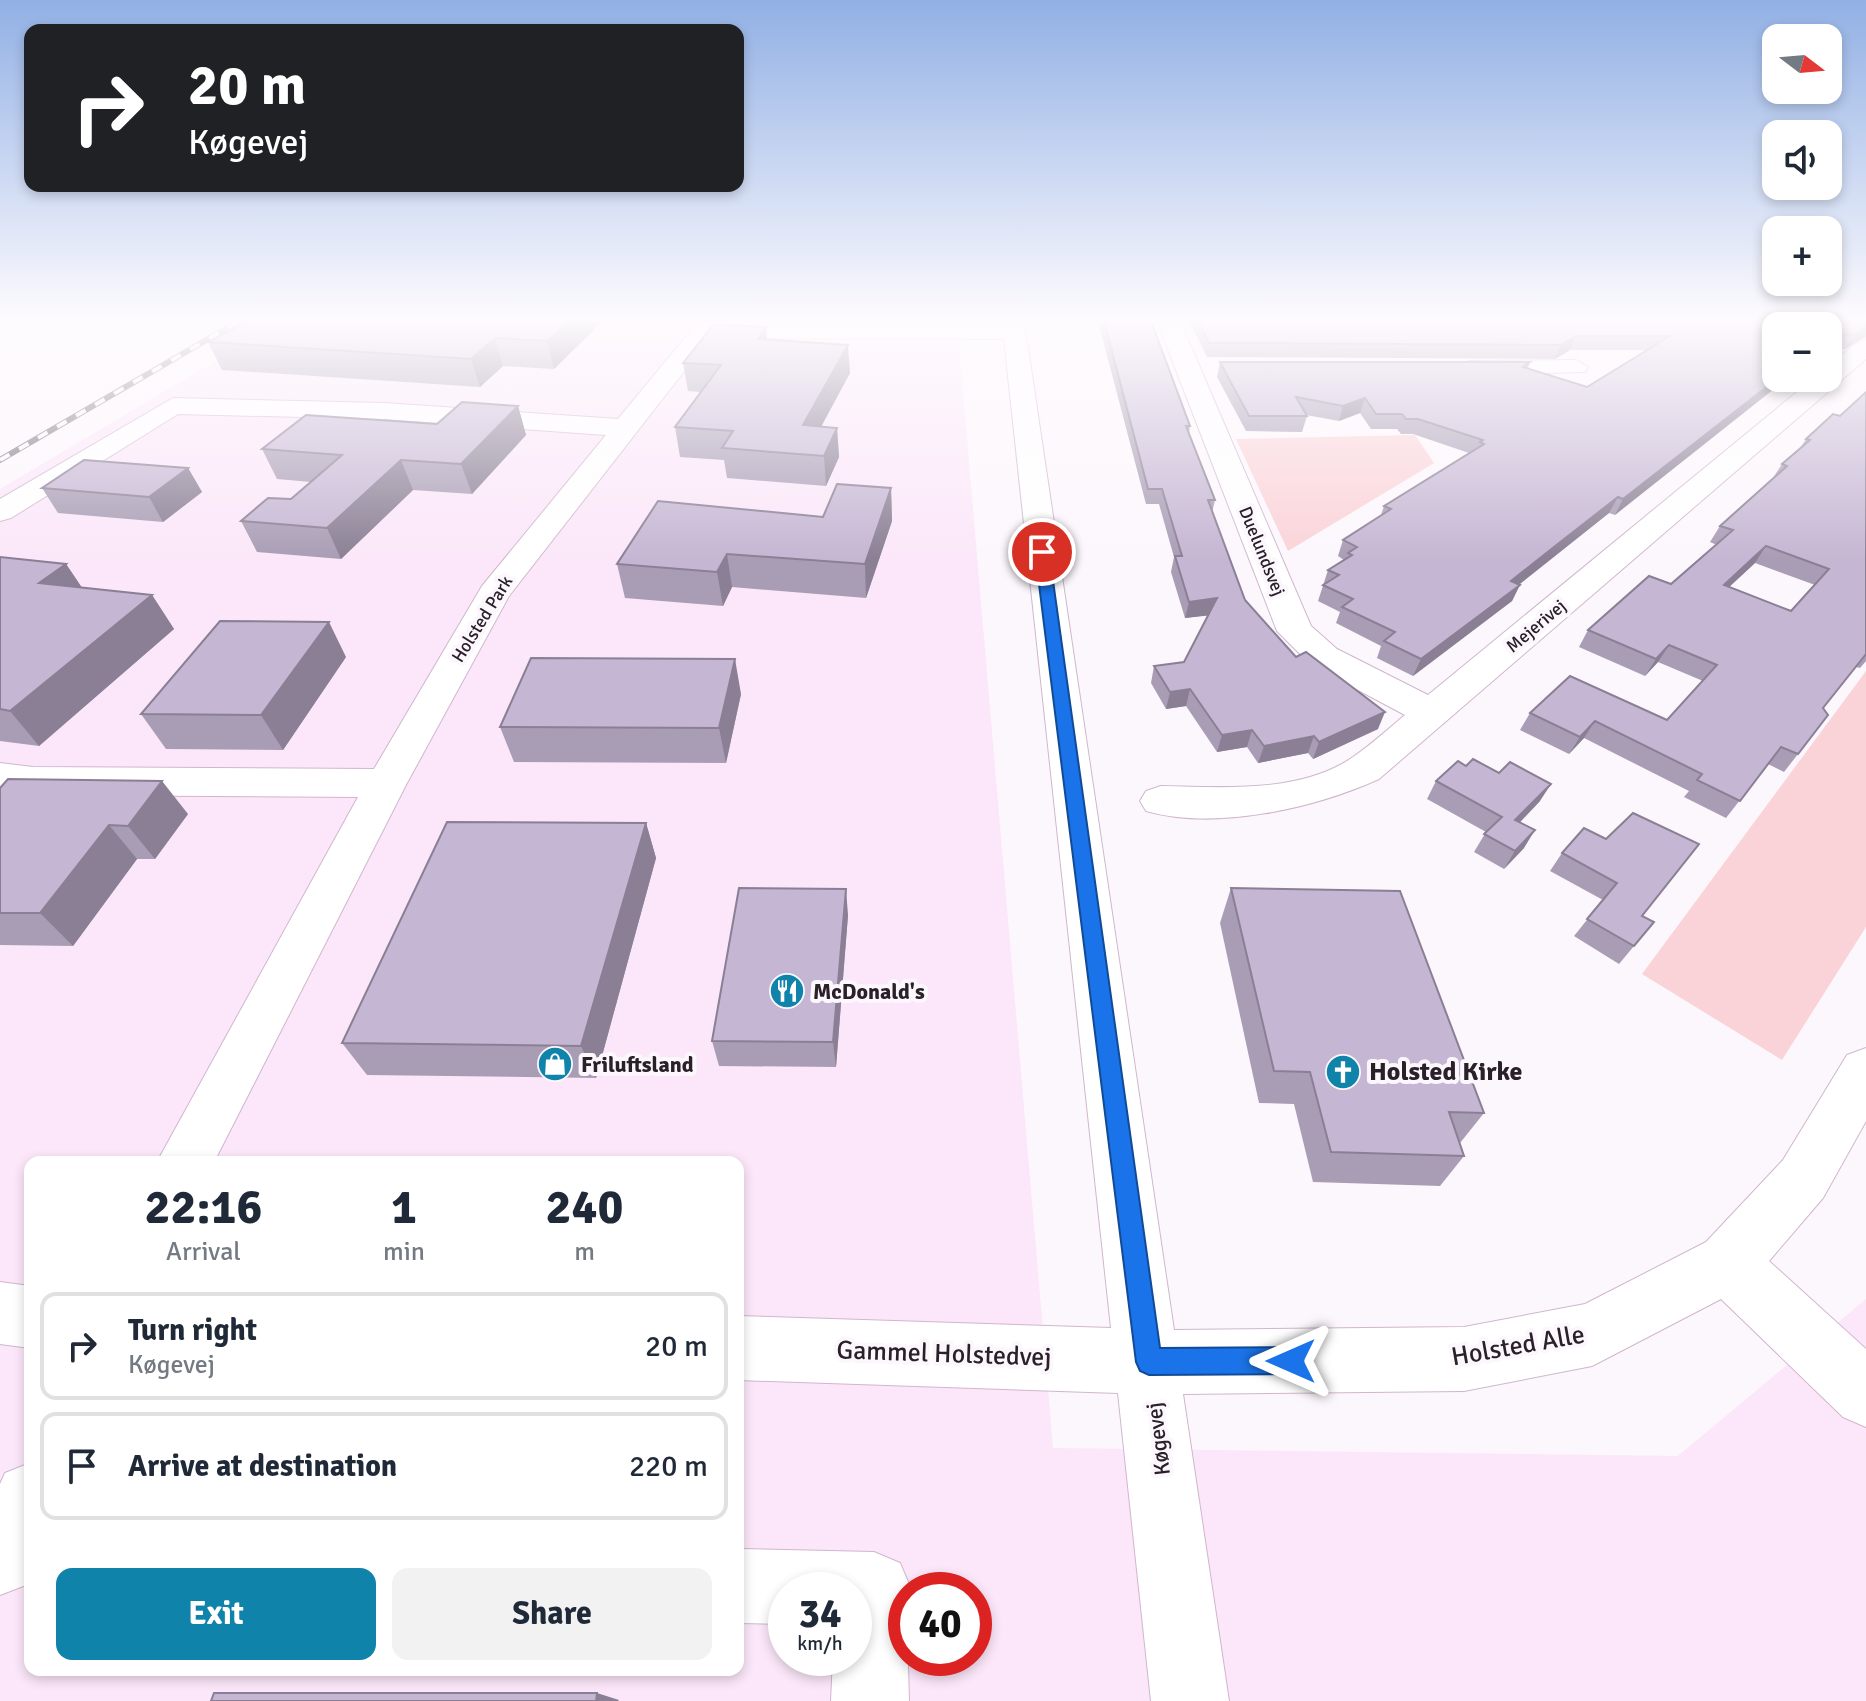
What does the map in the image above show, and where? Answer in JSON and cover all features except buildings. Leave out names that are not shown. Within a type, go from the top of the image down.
[{"type":"street","name":"Holsted Park","points":[[188,1156],[386,783],[494,593],[647,400]]},
{"type":"street","name":"Køgevej","points":[[1023,400],[1149,1362],[1190,1701]]},
{"type":"street","name":"Duelundsvej","points":[[1213,400],[1295,631],[1324,657],[1432,713]]},
{"type":"street","name":"Mejerivej","points":[[1161,801],[1256,803],[1310,793],[1365,769],[1803,400]]},
{"type":"street","points":[[0,512],[173,406],[384,411],[625,428]]},
{"type":"street","points":[[0,777],[33,781],[386,783]]},
{"type":"street","name":"Holsted Alle","points":[[1149,1362],[1464,1359],[1592,1334],[1727,1263],[1803,1179],[1866,1071]]},
{"type":"street","points":[[1727,1263],[1866,1394]]},
{"type":"street","points":[[0,1313],[24,1316]]},
{"type":"street","name":"Gammel Holstedvej","points":[[744,1348],[1149,1362]]},
{"type":"street","points":[[0,1559],[24,1510]]},
{"type":"street","points":[[0,1575],[24,1576]]},
{"type":"street","points":[[744,1586],[874,1589],[870,1701]]},
{"type":"shaded area","points":[[149,400],[964,400],[1053,1448],[1678,1456],[1866,1299],[1866,1701],[0,1701],[0,489]]},
{"type":"shaded area","points":[[1415,435],[1434,463],[1288,551],[1236,439]]},
{"type":"shaded area","points":[[1866,671],[1866,927],[1782,1060],[1642,974]]},
{"type":"railway","points":[[0,460],[103,400]]},
{"type":"place","name":"McDonald's","points":[[787,991]]},
{"type":"place","name":"Friluftsland","points":[[555,1064]]},
{"type":"place","name":"Holsted Kirke","points":[[1343,1072]]},
{"type":"route","points":[[1042,552],[1149,1362],[1291,1361]]}]
